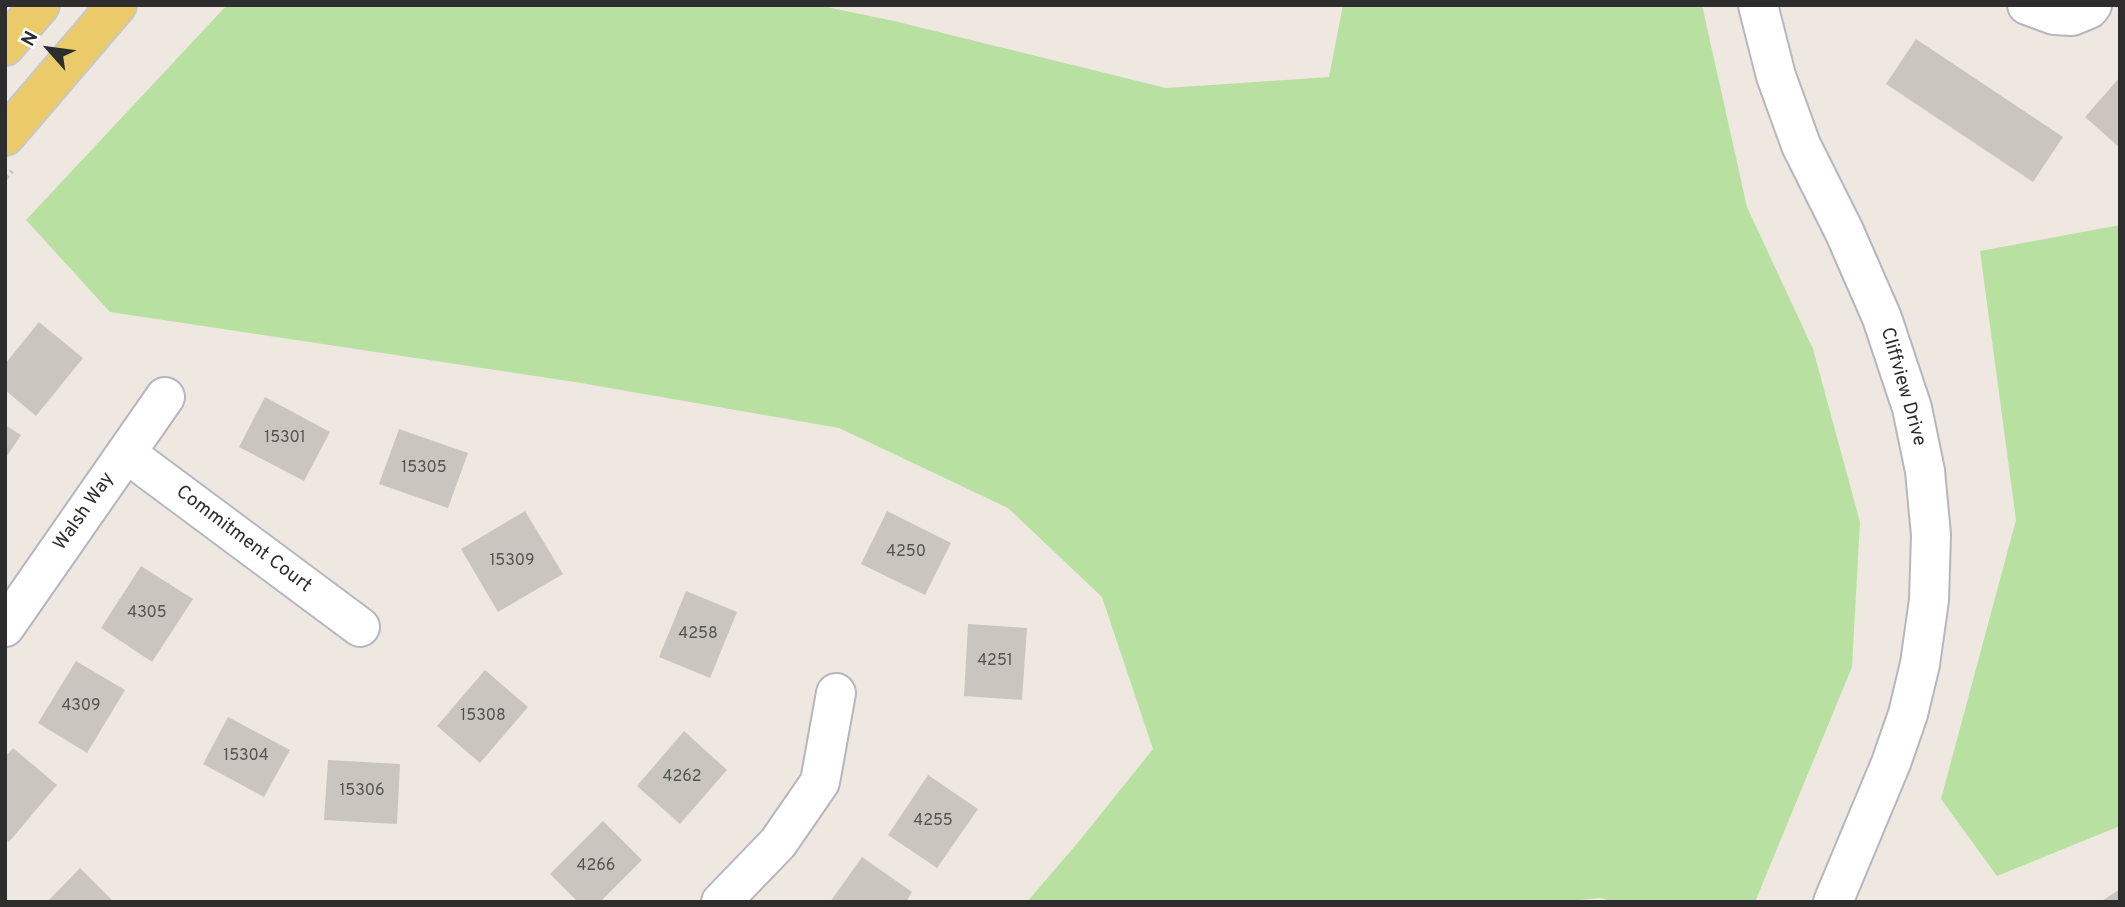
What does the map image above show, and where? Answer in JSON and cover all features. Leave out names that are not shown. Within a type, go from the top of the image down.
[{"type":"main road","points":[[5,46],[40,5]]},
{"type":"main road","points":[[5,136],[117,5]]},
{"type":"street","name":"Cliffview Drive","points":[[1758,5],[1776,76],[1801,145],[1844,231],[1882,318],[1912,408],[1925,471],[1931,536],[1929,600],[1920,664],[1908,714],[1891,763],[1833,902]]},
{"type":"street","points":[[2027,5],[2054,15],[2072,16],[2092,5]]},
{"type":"street","name":"Walsh Way","points":[[5,627],[165,397]]},
{"type":"street","name":"Commitment Court","points":[[126,453],[360,627]]},
{"type":"street","points":[[721,902],[778,842],[820,782],[836,693]]},
{"type":"green space","points":[[227,5],[817,5],[894,21],[1166,88],[1329,77],[1343,5],[1702,5],[1747,207],[1813,349],[1860,522],[1852,667],[1755,902],[1613,902],[1601,898],[1557,902],[1027,902],[1153,749],[1102,597],[1008,508],[839,428],[575,382],[110,312],[26,220]]},
{"type":"green space","points":[[2120,225],[2120,826],[1997,876],[1941,799],[2016,520],[1980,251]]},
{"type":"building","points":[[1916,39],[2063,137],[2033,182],[1886,84]]},
{"type":"building","points":[[2120,77],[2120,148],[2085,117]]},
{"type":"building","points":[[39,322],[83,358],[36,416],[5,390],[5,364]]},
{"type":"building","points":[[265,397],[330,432],[304,481],[239,447]]},
{"type":"building","points":[[5,425],[21,435],[5,459]]},
{"type":"building","points":[[399,429],[468,453],[448,508],[379,484]]},
{"type":"building","points":[[525,511],[563,574],[498,612],[461,549]]},
{"type":"building","points":[[887,511],[951,543],[925,595],[861,564]]},
{"type":"building","points":[[141,566],[193,599],[152,662],[101,628]]},
{"type":"building","points":[[686,591],[737,612],[710,678],[659,657]]},
{"type":"building","points":[[968,624],[1027,628],[1022,700],[964,696]]},
{"type":"building","points":[[76,661],[125,690],[87,753],[38,723]]},
{"type":"building","points":[[485,670],[528,707],[480,763],[437,726]]},
{"type":"building","points":[[228,717],[290,750],[264,797],[203,764]]},
{"type":"building","points":[[684,731],[727,770],[680,824],[637,786]]},
{"type":"building","points":[[13,748],[57,785],[9,842],[5,838],[5,757]]},
{"type":"building","points":[[328,760],[400,764],[397,824],[324,820]]},
{"type":"building","points":[[928,775],[978,809],[937,868],[888,835]]},
{"type":"building","points":[[603,821],[642,860],[600,902],[578,902],[550,874]]},
{"type":"building","points":[[862,857],[912,892],[906,902],[830,902]]},
{"type":"building","points":[[80,868],[114,902],[47,902]]},
{"type":"building","points":[[2120,889],[2120,902],[2100,902]]}]
